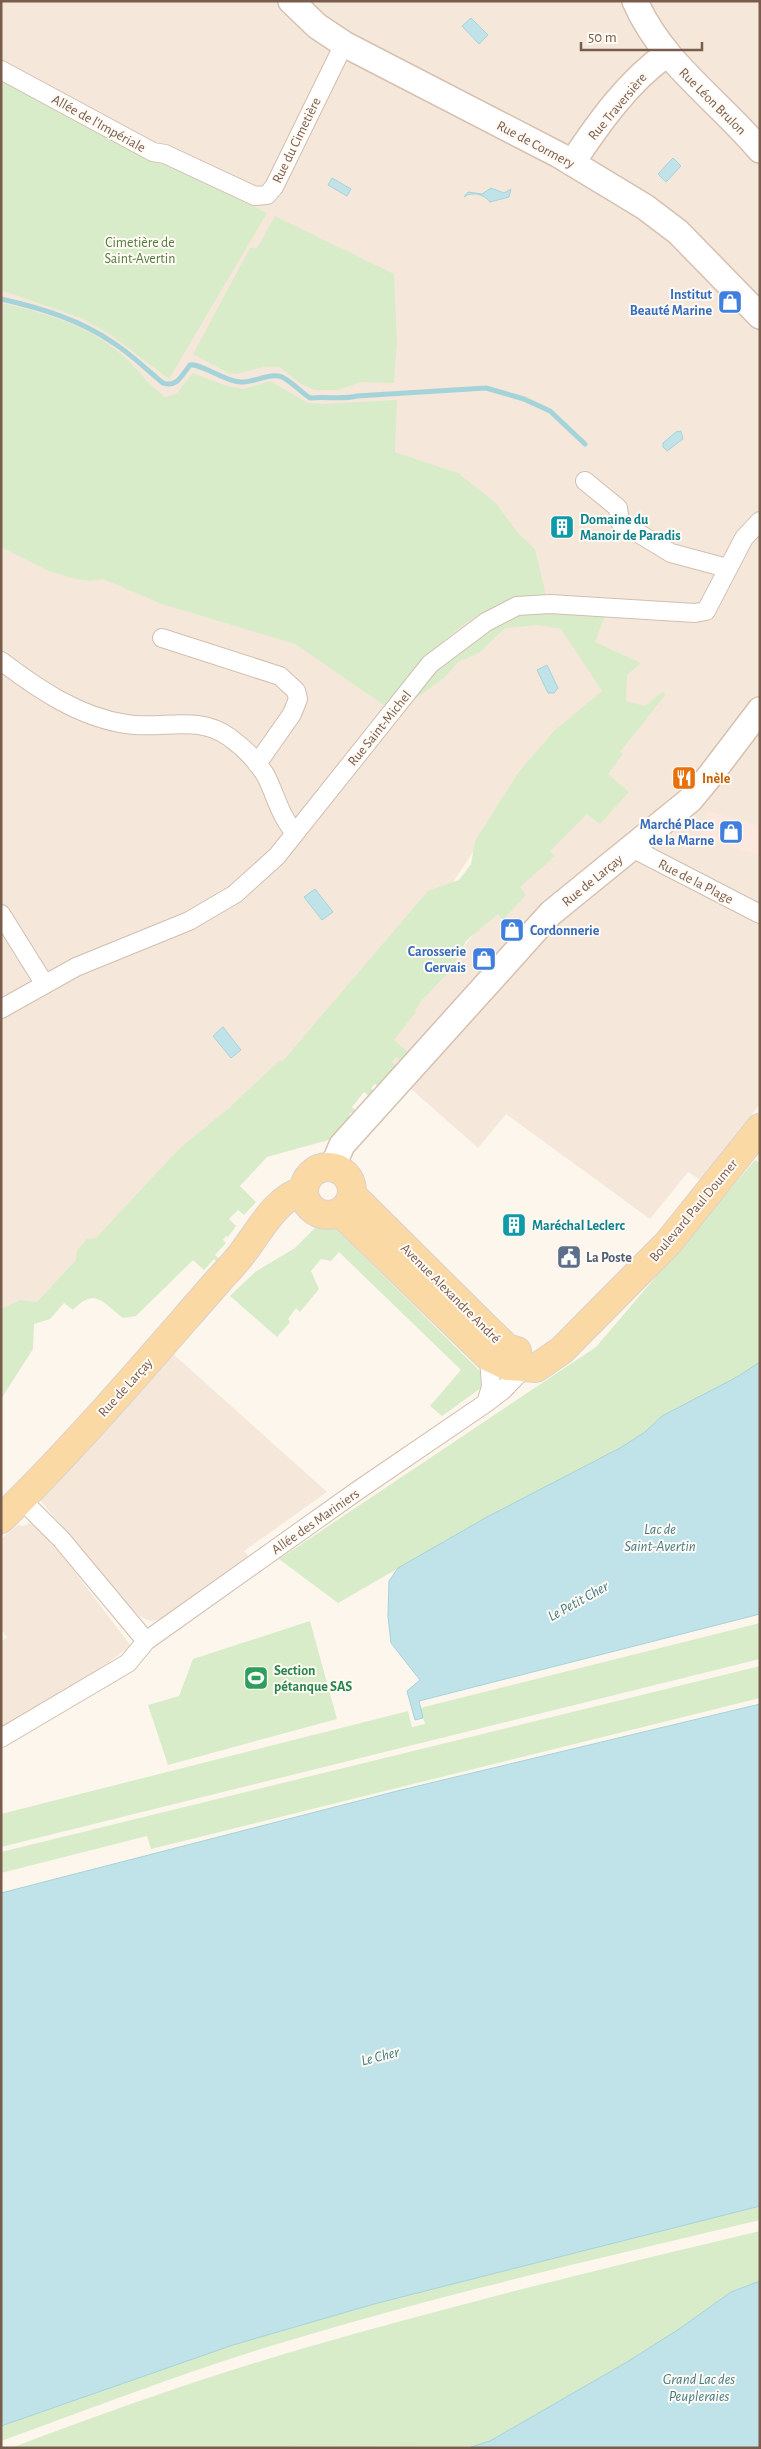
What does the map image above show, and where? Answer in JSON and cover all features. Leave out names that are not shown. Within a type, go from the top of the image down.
[{"type":"main road","name":"Rue de Cormery","points":[[291,1],[317,26],[344,44],[572,163],[645,207],[678,232],[760,316]]},
{"type":"main road","name":"Rue Léon Brulon","points":[[635,1],[651,33],[667,54],[740,127],[760,150]]},
{"type":"main road","name":"Rue Traversière","points":[[572,163],[600,124],[636,80],[667,54]]},
{"type":"main road","name":"Rue de Larçay","points":[[332,1168],[342,1145],[551,913],[695,794],[760,710]]},
{"type":"main road","name":"Boulevard Paul Doumer","points":[[579,1331],[668,1243],[760,1128]]},
{"type":"main road","points":[[328,1202],[310,1176],[315,1171],[332,1168]]},
{"type":"main road","name":"Rue de Larçay","points":[[1,1519],[21,1500],[148,1361],[244,1251],[292,1220],[328,1202]]},
{"type":"main road","name":"Avenue Alexandre André","points":[[328,1202],[507,1348],[523,1352],[546,1349],[579,1331]]},
{"type":"main road","name":"Avenue Alexandre André","points":[[328,1202],[489,1357],[508,1366],[523,1369]]},
{"type":"main road","points":[[523,1369],[536,1368],[546,1363],[562,1350],[579,1331]]},
{"type":"street","name":"Rue du Cimetière","points":[[226,181],[254,196],[267,195],[274,187],[344,44]]},
{"type":"street","name":"Allée de l'Impériale","points":[[1,70],[153,152],[165,154],[226,181]]},
{"type":"street","points":[[585,481],[618,508],[620,522],[671,553],[727,568]]},
{"type":"street","name":"Rue Saint-Michel","points":[[1,1009],[44,983],[106,954],[209,911],[235,894],[258,875],[295,833],[430,664],[486,622],[517,606],[550,604],[695,613],[706,611],[744,538],[760,521]]},
{"type":"street","points":[[162,638],[280,676],[296,691],[298,699],[292,714],[257,764]]},
{"type":"street","points":[[1,661],[58,699],[95,716],[132,725],[192,723],[205,725],[228,737],[257,764],[266,778],[284,818],[295,833]]},
{"type":"street","name":"Rue de la Plage","points":[[632,848],[760,914]]},
{"type":"street","points":[[1,914],[44,983]]},
{"type":"street","points":[[486,1403],[491,1387],[489,1357]]},
{"type":"street","name":"Allée des Mariniers","points":[[1,1738],[128,1662],[146,1641],[349,1496],[486,1403],[503,1390],[523,1369]]},
{"type":"street","points":[[21,1500],[61,1540],[146,1641]]},
{"type":"shaded area","points":[[1,1],[760,1],[760,1103],[704,1182],[688,1172],[650,1219],[506,1114],[478,1148],[410,1088],[369,1057],[570,822],[508,799],[438,905],[282,1064],[65,1295],[1,1333]]},
{"type":"shaded area","name":"Marché Place de la Marne","points":[[707,811],[760,826],[760,855],[701,837]]},
{"type":"shaded area","points":[[172,1353],[327,1492],[244,1551],[253,1561],[162,1620],[150,1621],[139,1616],[117,1593],[40,1500]]},
{"type":"shaded area","points":[[33,1522],[68,1563],[131,1646],[57,1699],[1,1731],[1,1642],[7,1637],[1,1629],[1,1539],[18,1525],[23,1526]]},
{"type":"green space","name":"Cimetière de Saint-Avertin","points":[[1,80],[127,148],[267,213],[169,379],[111,335],[81,318],[1,290]]},
{"type":"green space","points":[[275,216],[394,274],[397,343],[394,383],[361,382],[338,390],[315,390],[301,384],[280,367],[264,367],[236,374],[228,373],[193,354],[250,248],[257,248]]},
{"type":"green space","points":[[1,303],[31,310],[75,325],[89,332],[122,354],[165,397],[176,394],[193,373],[227,386],[244,389],[270,381],[308,403],[397,400],[395,452],[458,473],[496,503],[517,532],[535,549],[546,595],[507,602],[471,620],[439,645],[384,705],[295,644],[162,604],[103,579],[90,581],[75,579],[49,571],[1,547]]},
{"type":"green space","points":[[525,610],[606,613],[595,642],[641,663],[627,675],[626,701],[645,706],[662,692],[666,694],[620,752],[623,754],[608,774],[629,792],[600,824],[587,814],[550,851],[555,856],[520,887],[526,895],[503,920],[498,914],[466,941],[450,971],[419,1003],[415,1010],[416,1012],[394,1040],[409,1053],[401,1061],[396,1057],[392,1062],[397,1066],[379,1087],[375,1084],[371,1088],[374,1091],[370,1097],[364,1092],[352,1107],[356,1111],[354,1114],[352,1112],[349,1115],[351,1117],[332,1139],[267,1157],[240,1186],[256,1202],[244,1215],[238,1210],[229,1219],[236,1226],[228,1237],[226,1236],[223,1240],[226,1243],[215,1255],[222,1261],[219,1264],[214,1259],[204,1270],[193,1260],[136,1316],[123,1318],[104,1302],[93,1298],[87,1299],[73,1310],[64,1303],[50,1319],[34,1324],[33,1349],[1,1399],[1,1309],[20,1300],[37,1302],[76,1260],[77,1250],[87,1239],[96,1238],[179,1149],[229,1108],[280,1060],[282,1062],[428,891],[459,880],[471,864],[475,841],[518,773],[554,731],[602,691],[561,629],[538,625],[505,628],[479,653],[458,662],[445,677],[402,709],[411,692],[474,636]]},
{"type":"green space","points":[[755,1160],[760,1163],[760,1362],[738,1377],[662,1416],[645,1432],[620,1448],[487,1517],[338,1603],[279,1559],[596,1347]]},
{"type":"green space","points":[[330,1223],[480,1371],[481,1388],[442,1416],[430,1406],[461,1370],[339,1252],[331,1261],[321,1259],[311,1271],[319,1289],[300,1312],[296,1308],[288,1319],[290,1322],[277,1337],[230,1296],[255,1272],[295,1248],[316,1227]]},
{"type":"green space","name":"Section pétanque SAS","points":[[310,1621],[337,1719],[168,1765],[148,1705],[179,1696],[193,1659]]},
{"type":"green space","points":[[760,1623],[760,1659],[1,1847],[1,1814],[408,1711],[412,1727],[425,1724],[420,1708]]},
{"type":"green space","points":[[760,1666],[760,1698],[151,1849],[147,1836],[1,1873],[1,1852]]},
{"type":"green space","points":[[760,2206],[760,2220],[468,2291],[352,2322],[257,2350],[183,2375],[1,2441],[1,2426],[233,2345],[374,2304]]},
{"type":"green space","points":[[760,2231],[760,2281],[731,2292],[679,2329],[627,2362],[490,2441],[474,2446],[11,2448],[158,2394],[308,2347],[533,2286]]},
{"type":"water","points":[[471,18],[488,35],[479,44],[462,26]]},
{"type":"water","points":[[673,158],[681,166],[666,182],[658,174]]},
{"type":"water","points":[[332,178],[351,189],[347,196],[328,185]]},
{"type":"water","points":[[491,188],[504,193],[511,189],[509,197],[490,202],[478,194],[464,197],[468,192],[482,194]]},
{"type":"water","points":[[681,431],[683,439],[667,451],[663,447],[663,443],[676,432]]},
{"type":"water","points":[[547,665],[558,688],[554,693],[548,693],[537,670]]},
{"type":"water","points":[[315,889],[333,912],[322,920],[304,897]]},
{"type":"water","points":[[223,1027],[241,1050],[231,1058],[213,1036]]},
{"type":"water","name":"Lac de Saint-Avertin","points":[[760,1362],[760,1614],[419,1701],[423,1718],[415,1720],[407,1691],[420,1680],[391,1643],[388,1616],[389,1581],[398,1568],[487,1517],[620,1448],[645,1432],[662,1416],[737,1377]]},
{"type":"water","name":"Le Cher","points":[[760,1704],[760,2206],[374,2304],[233,2345],[1,2426],[1,1893],[397,1791]]},
{"type":"water","name":"Grand Lac des Peupleraies","points":[[760,2281],[760,2448],[468,2448],[490,2441],[627,2362],[679,2329],[731,2292]]},
{"type":"waterway","points":[[1,299],[31,306],[88,328],[121,348],[163,383],[172,384],[176,382],[190,365],[195,365],[227,379],[240,382],[272,376],[282,377],[310,398],[346,398],[486,388],[524,399],[550,411],[585,444]]},
{"type":"place","name":"Institut Beauté Marine","points":[[730,302]]},
{"type":"place","name":"Domaine du Manoir de Paradis","points":[[562,527]]},
{"type":"place","name":"Inèle","points":[[684,778]]},
{"type":"place","name":"Marché Place de la Marne","points":[[731,832]]},
{"type":"place","name":"Cordonnerie","points":[[512,930]]},
{"type":"place","name":"Carosserie Gervais","points":[[484,959]]},
{"type":"place","name":"Maréchal Leclerc","points":[[514,1225]]},
{"type":"place","name":"La Poste","points":[[569,1257]]},
{"type":"place","name":"Section pétanque SAS","points":[[256,1678]]},
{"type":"water label","name":"Le Petit Cher","points":[[578,1601]]}]
